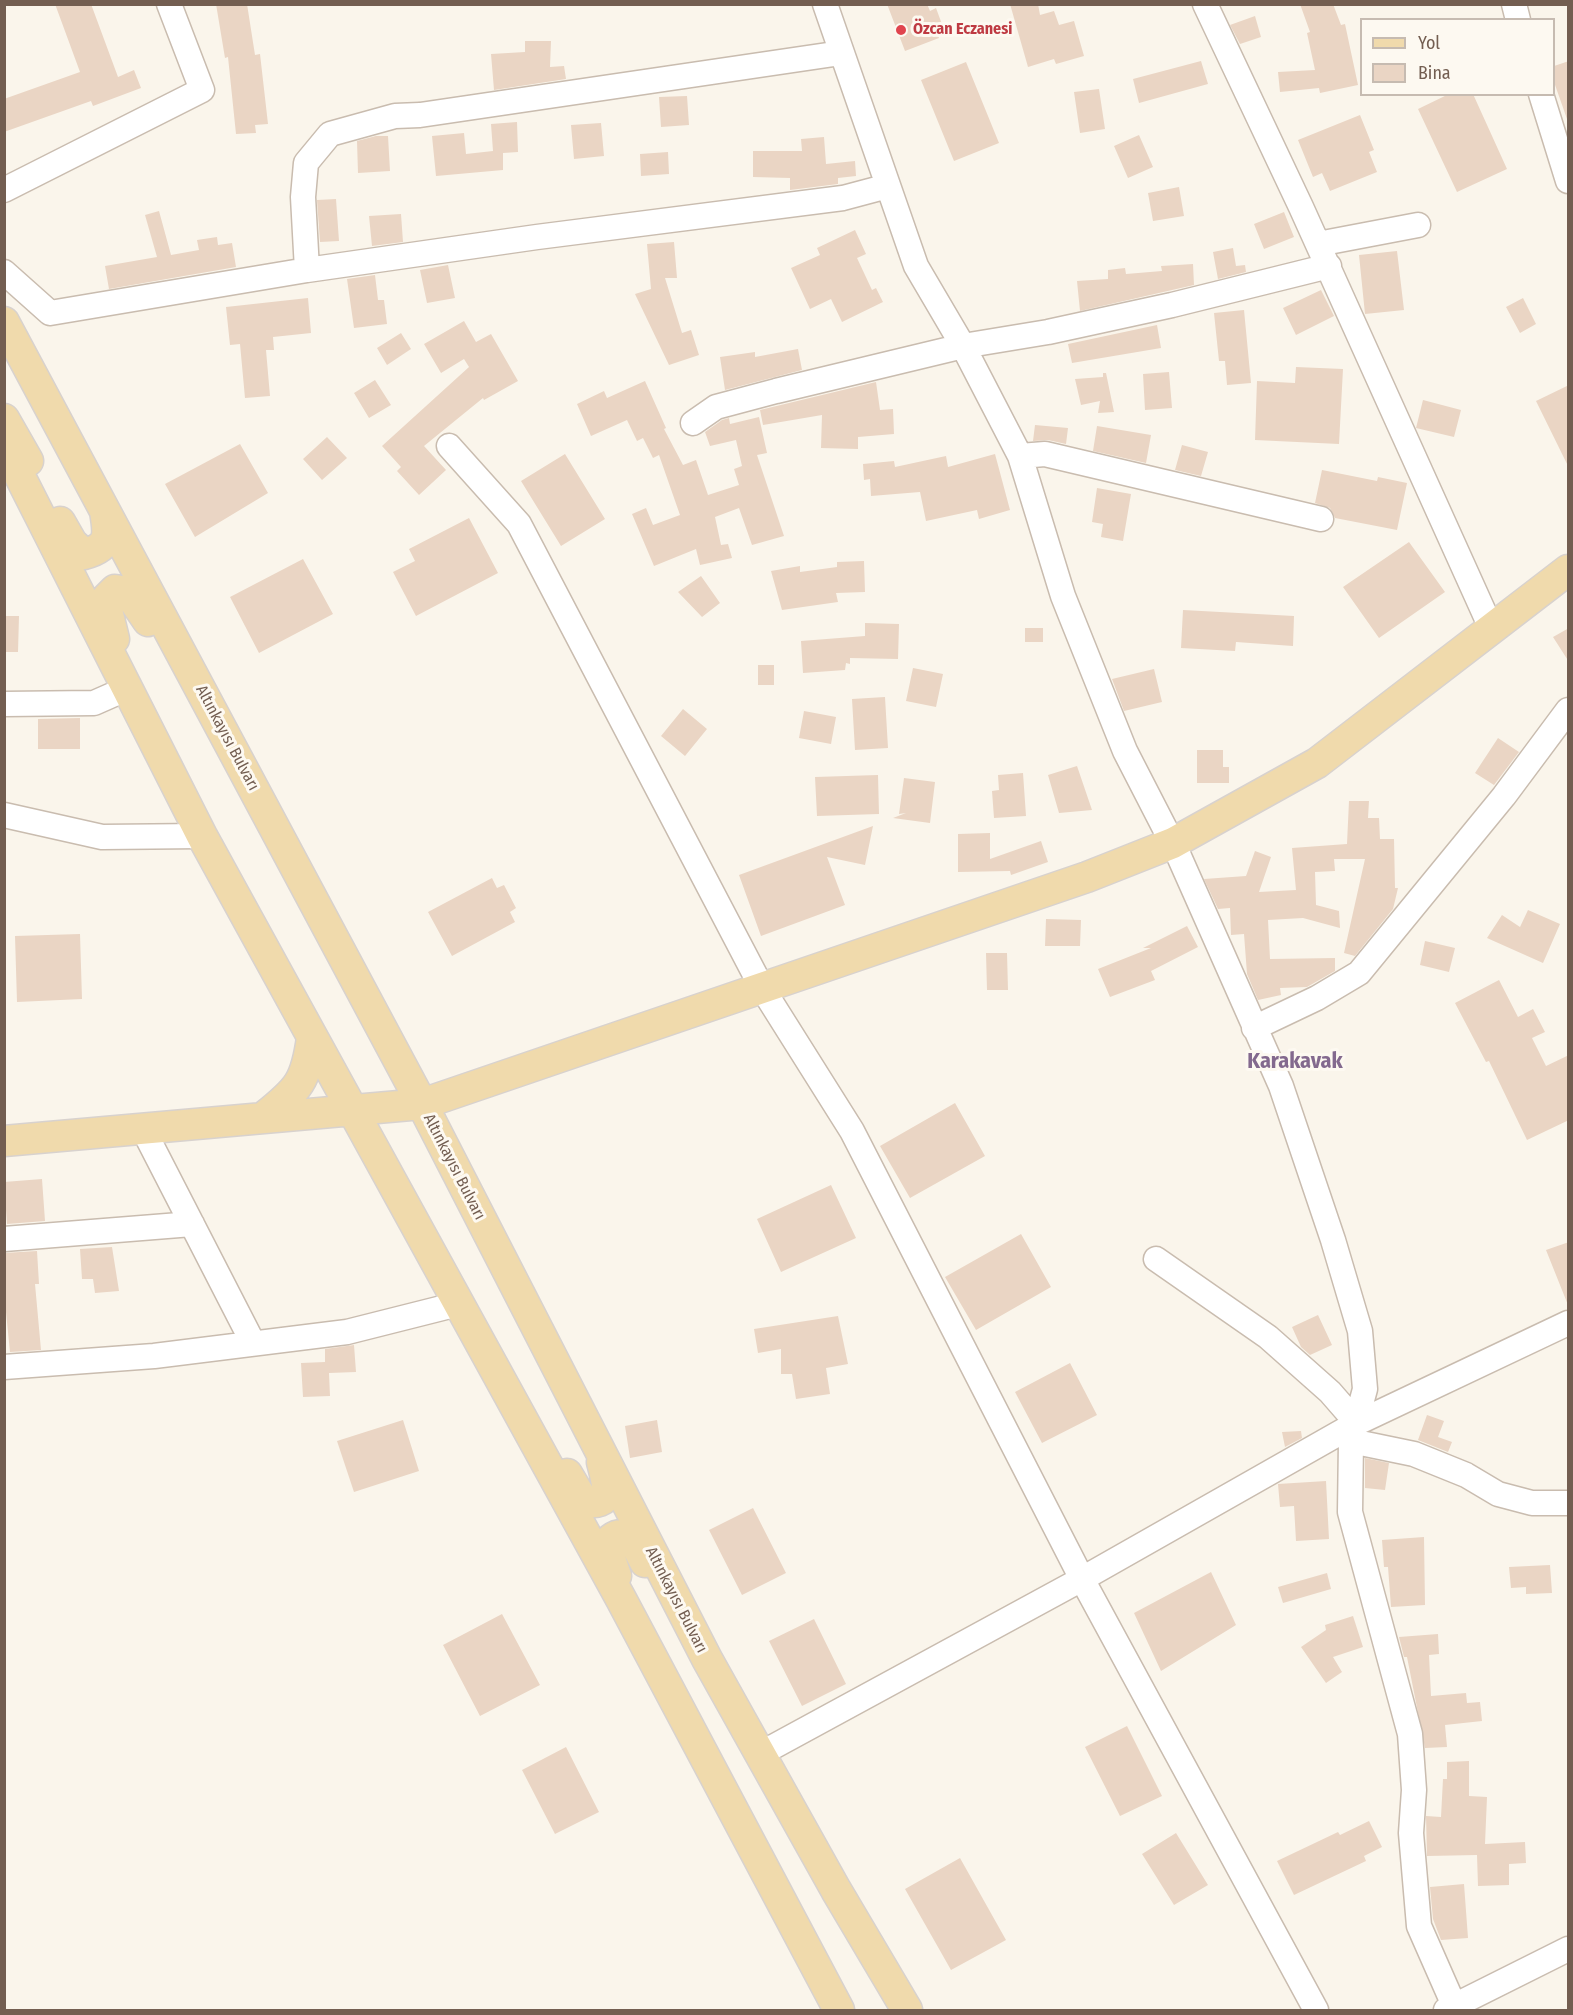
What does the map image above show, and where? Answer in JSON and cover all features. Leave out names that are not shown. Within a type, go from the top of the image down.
[{"type":"main road","name":"Altınkayısı Bulvarı","points":[[4,322],[422,1104],[732,1705],[836,1890],[907,2010]]},
{"type":"main road","points":[[4,419],[72,543],[84,554],[98,550],[105,543],[108,531],[105,511]]},
{"type":"main road","points":[[4,445],[202,836],[634,1622],[831,2009]]},
{"type":"main road","points":[[4,1141],[351,1108],[422,1104],[1088,877],[1173,843],[1317,763],[1569,570]]},
{"type":"main road","points":[[128,688],[107,610],[107,598],[115,591],[128,592],[140,606],[183,691],[222,756],[265,809]]},
{"type":"main road","points":[[265,1116],[299,1085],[309,1066],[312,1038]]},
{"type":"main road","points":[[458,1304],[494,1337],[526,1385],[583,1502],[592,1503],[602,1500],[607,1494],[608,1484],[598,1448]]},
{"type":"main road","points":[[634,1622],[608,1550],[608,1542],[622,1534],[632,1537],[673,1619],[705,1672],[732,1705]]},
{"type":"street","points":[[4,190],[201,90],[169,4]]},
{"type":"street","points":[[825,4],[840,53],[916,266],[963,346],[1020,456],[1068,607],[1125,751],[1173,843],[1281,1086],[1333,1240],[1360,1330],[1365,1389],[1354,1432],[1350,1512],[1410,1734],[1414,1790],[1412,1833],[1419,1926],[1453,2009],[1569,1949]]},
{"type":"street","points":[[1205,4],[1329,266],[1492,630]]},
{"type":"street","points":[[308,270],[303,197],[306,163],[330,134],[395,116],[420,116],[840,53]]},
{"type":"street","points":[[1541,96],[1569,181]]},
{"type":"street","points":[[4,272],[50,314],[308,270],[537,237],[843,198],[888,186]]},
{"type":"street","points":[[1318,244],[1418,225]]},
{"type":"street","points":[[693,423],[716,407],[963,346],[1127,314],[1329,266]]},
{"type":"street","points":[[449,446],[519,524],[762,988],[852,1131],[1082,1579],[1316,2010]]},
{"type":"street","points":[[1020,456],[1045,454],[1321,519]]},
{"type":"street","points":[[4,704],[94,703],[128,688]]},
{"type":"street","points":[[1254,1029],[1317,998],[1359,973],[1504,796],[1569,710]]},
{"type":"street","points":[[4,815],[102,837],[202,836]]},
{"type":"street","points":[[143,1129],[253,1343]]},
{"type":"street","points":[[4,1239],[192,1224]]},
{"type":"street","points":[[1156,1259],[1268,1337],[1330,1392],[1354,1432],[1466,1475],[1498,1494],[1532,1503],[1569,1503]]},
{"type":"street","points":[[4,1367],[154,1356],[347,1332],[458,1304]]},
{"type":"street","points":[[760,1754],[1354,1432],[1569,1323]]},
{"type":"building","points":[[55,4],[91,4],[118,77],[134,70],[141,88],[93,106],[91,101],[4,132],[4,99],[80,72]]},
{"type":"building","points":[[216,4],[247,4],[255,55],[260,54],[268,124],[255,125],[256,133],[236,134],[228,57],[225,58]]},
{"type":"building","points":[[887,4],[927,4],[930,11],[936,8],[943,27],[936,30],[939,38],[905,51]]},
{"type":"building","points":[[1010,4],[1038,4],[1040,15],[1054,11],[1059,25],[1074,21],[1084,56],[1056,64],[1054,59],[1028,67]]},
{"type":"building","points":[[1300,4],[1333,4],[1341,25],[1345,24],[1358,85],[1320,93],[1319,88],[1280,92],[1278,72],[1315,70],[1307,33],[1310,32]]},
{"type":"building","points":[[1255,16],[1261,37],[1240,44],[1230,25]]},
{"type":"building","points":[[525,41],[551,41],[550,67],[564,66],[566,79],[494,90],[491,54],[525,52]]},
{"type":"building","points":[[1201,61],[1208,84],[1139,103],[1133,79]]},
{"type":"building","points":[[1569,61],[1569,119],[1567,119],[1555,85],[1555,66]]},
{"type":"building","points":[[966,62],[999,143],[954,161],[921,80]]},
{"type":"building","points":[[1099,89],[1105,129],[1080,133],[1074,92]]},
{"type":"building","points":[[687,96],[689,125],[661,127],[659,97]]},
{"type":"building","points":[[1445,96],[1474,96],[1507,169],[1457,192],[1418,109]]},
{"type":"building","points":[[1360,115],[1374,150],[1369,152],[1377,172],[1330,191],[1322,173],[1313,177],[1298,140]]},
{"type":"building","points":[[517,122],[518,152],[503,153],[503,170],[436,176],[432,136],[464,133],[466,154],[493,151],[491,124]]},
{"type":"building","points":[[601,123],[604,156],[574,159],[571,125]]},
{"type":"building","points":[[1139,135],[1153,167],[1128,178],[1114,146]]},
{"type":"building","points":[[376,136],[388,136],[390,171],[358,173],[357,141]]},
{"type":"building","points":[[824,137],[826,164],[855,161],[856,176],[838,178],[838,184],[790,190],[790,178],[753,177],[753,151],[802,151],[801,139]]},
{"type":"building","points":[[668,152],[669,174],[641,176],[640,154]]},
{"type":"building","points":[[1179,187],[1184,216],[1153,221],[1148,193]]},
{"type":"building","points":[[336,199],[339,241],[320,242],[317,200]]},
{"type":"building","points":[[159,211],[171,255],[199,250],[197,240],[217,237],[218,245],[232,243],[236,267],[109,289],[105,266],[157,257],[145,215]]},
{"type":"building","points":[[1284,212],[1294,237],[1264,249],[1254,224]]},
{"type":"building","points":[[401,214],[403,242],[372,246],[369,216]]},
{"type":"building","points":[[855,230],[866,254],[857,258],[872,290],[876,288],[883,302],[842,322],[831,299],[810,309],[791,268],[820,255],[817,248]]},
{"type":"building","points":[[674,242],[677,278],[665,278],[682,333],[691,330],[699,355],[669,365],[635,294],[651,289],[647,244]]},
{"type":"building","points":[[1233,248],[1236,266],[1245,265],[1246,272],[1218,279],[1213,252]]},
{"type":"building","points":[[1397,251],[1404,310],[1365,314],[1359,255]]},
{"type":"building","points":[[1193,264],[1194,285],[1080,311],[1077,281],[1108,279],[1108,270],[1125,268],[1126,274],[1162,271],[1161,266]]},
{"type":"building","points":[[448,265],[455,298],[427,303],[420,270]]},
{"type":"building","points":[[375,275],[378,300],[384,300],[387,324],[354,328],[347,279]]},
{"type":"building","points":[[1321,290],[1334,316],[1296,335],[1283,308]]},
{"type":"building","points":[[308,298],[311,333],[273,337],[274,350],[266,350],[270,396],[245,398],[240,344],[230,345],[226,307]]},
{"type":"building","points":[[1523,298],[1536,324],[1520,333],[1506,307]]},
{"type":"building","points":[[1244,310],[1251,383],[1227,385],[1225,361],[1219,361],[1214,313]]},
{"type":"building","points":[[464,321],[476,342],[491,334],[518,381],[484,400],[483,398],[424,446],[446,470],[419,495],[397,471],[401,467],[382,446],[469,367],[464,359],[441,373],[424,344]]},
{"type":"building","points":[[1157,325],[1161,348],[1072,363],[1068,344]]},
{"type":"building","points":[[401,333],[411,349],[387,365],[377,348]]},
{"type":"building","points":[[798,349],[802,370],[725,390],[720,357],[755,352],[755,357]]},
{"type":"building","points":[[1296,367],[1343,369],[1339,444],[1255,440],[1257,381],[1295,383]]},
{"type":"building","points":[[1169,372],[1172,408],[1145,410],[1143,374]]},
{"type":"building","points":[[1103,373],[1106,373],[1114,412],[1098,413],[1100,401],[1081,405],[1075,379],[1103,377]]},
{"type":"building","points":[[375,380],[391,405],[369,418],[354,393]]},
{"type":"building","points":[[645,381],[666,428],[664,429],[683,465],[696,460],[708,495],[739,485],[734,469],[742,466],[736,440],[710,446],[705,432],[729,418],[730,424],[759,417],[767,453],[757,455],[784,536],[752,545],[739,508],[715,517],[721,545],[728,544],[732,558],[700,565],[696,549],[654,566],[632,514],[646,508],[653,525],[680,515],[659,455],[653,458],[643,438],[637,441],[627,420],[591,436],[577,404],[604,391],[607,398]]},
{"type":"building","points":[[876,382],[880,410],[893,409],[894,434],[858,437],[858,449],[821,448],[822,415],[763,425],[760,410]]},
{"type":"building","points":[[1569,385],[1569,468],[1536,401]]},
{"type":"building","points":[[1423,400],[1461,410],[1454,437],[1416,428]]},
{"type":"building","points":[[1035,425],[1068,428],[1066,444],[1048,440],[1033,441]]},
{"type":"building","points":[[1097,426],[1151,435],[1146,463],[1093,451]]},
{"type":"building","points":[[327,437],[347,458],[322,480],[303,459]]},
{"type":"building","points":[[240,444],[268,493],[195,537],[165,484]]},
{"type":"building","points":[[1182,445],[1208,452],[1201,476],[1175,470]]},
{"type":"building","points":[[565,454],[605,519],[561,546],[521,481]]},
{"type":"building","points":[[995,454],[1010,510],[979,519],[977,510],[926,521],[920,492],[871,496],[870,479],[864,480],[863,464],[894,461],[895,467],[946,456],[948,467]]},
{"type":"building","points":[[1322,470],[1377,481],[1378,477],[1407,483],[1397,530],[1335,518],[1330,508],[1315,503]]},
{"type":"building","points":[[1097,488],[1131,494],[1123,541],[1101,537],[1103,524],[1092,522]]},
{"type":"building","points":[[469,518],[498,573],[416,616],[393,572],[415,561],[409,549]]},
{"type":"building","points":[[1409,542],[1445,592],[1379,638],[1343,587]]},
{"type":"building","points":[[303,559],[333,614],[259,653],[230,597]]},
{"type":"building","points":[[864,561],[865,592],[836,593],[838,602],[782,610],[771,571],[800,566],[800,572],[837,567],[837,562]]},
{"type":"building","points":[[701,576],[720,603],[702,617],[678,592]]},
{"type":"building","points":[[1183,610],[1294,616],[1293,646],[1236,642],[1235,651],[1181,648]]},
{"type":"building","points":[[4,616],[19,616],[18,652],[4,652]]},
{"type":"building","points":[[865,623],[899,624],[898,659],[850,658],[850,664],[846,663],[845,670],[803,673],[801,641],[865,636]]},
{"type":"building","points":[[1025,628],[1043,628],[1043,642],[1025,642]]},
{"type":"building","points":[[1569,628],[1569,662],[1553,637]]},
{"type":"building","points":[[758,665],[774,665],[774,685],[758,685]]},
{"type":"building","points":[[913,668],[943,674],[936,707],[906,701]]},
{"type":"building","points":[[1154,669],[1162,702],[1124,711],[1112,679]]},
{"type":"building","points":[[885,697],[888,748],[855,750],[852,699]]},
{"type":"building","points":[[683,709],[707,729],[685,756],[661,736]]},
{"type":"building","points":[[804,711],[836,717],[831,744],[799,738]]},
{"type":"building","points":[[80,718],[80,749],[38,749],[38,719]]},
{"type":"building","points":[[1498,738],[1519,752],[1494,785],[1475,773]]},
{"type":"building","points":[[1197,750],[1223,750],[1223,767],[1229,767],[1229,783],[1197,783]]},
{"type":"building","points":[[1077,766],[1092,810],[1059,813],[1048,775]]},
{"type":"building","points":[[1023,773],[1026,816],[994,818],[992,791],[999,790],[998,775]]},
{"type":"building","points":[[878,775],[879,814],[817,816],[815,777]]},
{"type":"building","points":[[904,778],[935,782],[930,823],[893,818],[906,813],[899,814]]},
{"type":"building","points":[[1349,801],[1369,801],[1368,818],[1379,818],[1380,839],[1394,839],[1395,888],[1398,888],[1393,909],[1355,956],[1344,953],[1365,859],[1334,859],[1335,871],[1315,872],[1316,905],[1339,911],[1340,928],[1303,918],[1268,920],[1270,959],[1335,958],[1335,971],[1307,987],[1280,988],[1281,995],[1258,1000],[1247,974],[1244,934],[1231,935],[1230,908],[1218,909],[1204,879],[1246,876],[1255,851],[1271,857],[1259,892],[1296,890],[1292,848],[1347,844]]},
{"type":"building","points":[[873,826],[865,865],[827,857],[845,905],[761,936],[739,875]]},
{"type":"building","points":[[990,833],[990,859],[1041,841],[1048,862],[1011,875],[1010,871],[958,872],[958,834]]},
{"type":"building","points":[[492,878],[497,888],[504,885],[516,908],[510,912],[515,922],[452,956],[428,912]]},
{"type":"building","points":[[1528,910],[1560,924],[1543,963],[1487,938],[1502,915],[1520,927]]},
{"type":"building","points":[[1046,919],[1081,920],[1080,946],[1045,946]]},
{"type":"building","points":[[1187,926],[1198,947],[1151,971],[1155,980],[1110,997],[1098,969],[1151,948],[1143,948]]},
{"type":"building","points":[[80,934],[82,999],[17,1002],[15,936]]},
{"type":"building","points":[[1425,941],[1455,948],[1449,972],[1420,965]]},
{"type":"building","points":[[986,953],[1007,953],[1008,990],[987,990]]},
{"type":"building","points":[[1499,980],[1518,1017],[1533,1009],[1545,1032],[1532,1038],[1546,1066],[1569,1055],[1569,1120],[1527,1140],[1489,1061],[1486,1062],[1455,1003]]},
{"type":"building","points":[[955,1103],[985,1156],[910,1198],[880,1146]]},
{"type":"building","points":[[42,1179],[45,1221],[7,1224],[4,1182]]},
{"type":"building","points":[[831,1185],[856,1238],[781,1272],[757,1219]]},
{"type":"building","points":[[1021,1234],[1051,1287],[976,1330],[945,1277]]},
{"type":"building","points":[[1569,1242],[1569,1305],[1568,1305],[1546,1250]]},
{"type":"building","points":[[112,1247],[119,1291],[95,1293],[93,1279],[82,1279],[80,1249]]},
{"type":"building","points":[[37,1251],[39,1284],[35,1284],[41,1350],[10,1352],[4,1292],[4,1253]]},
{"type":"building","points":[[1318,1315],[1332,1345],[1310,1355],[1301,1347],[1292,1327]]},
{"type":"building","points":[[838,1316],[848,1364],[826,1368],[830,1394],[796,1399],[792,1374],[781,1374],[781,1349],[758,1353],[754,1329]]},
{"type":"building","points":[[354,1345],[356,1372],[329,1373],[330,1396],[303,1397],[301,1363],[325,1362],[325,1349]]},
{"type":"building","points":[[1070,1363],[1097,1415],[1042,1443],[1015,1392]]},
{"type":"building","points":[[1427,1415],[1444,1421],[1438,1437],[1452,1442],[1448,1452],[1418,1440]]},
{"type":"building","points":[[403,1420],[419,1471],[354,1492],[337,1441]]},
{"type":"building","points":[[657,1420],[662,1452],[630,1458],[625,1426]]},
{"type":"building","points":[[1301,1431],[1302,1438],[1285,1447],[1282,1432]]},
{"type":"building","points":[[1365,1458],[1389,1463],[1385,1490],[1365,1488]]},
{"type":"building","points":[[1326,1481],[1329,1539],[1296,1541],[1294,1506],[1280,1507],[1278,1484]]},
{"type":"building","points":[[753,1508],[786,1573],[742,1595],[709,1530]]},
{"type":"building","points":[[1424,1537],[1425,1605],[1391,1607],[1388,1567],[1384,1567],[1382,1540]]},
{"type":"building","points":[[1550,1565],[1552,1593],[1526,1594],[1526,1587],[1511,1588],[1509,1567]]},
{"type":"building","points":[[1211,1572],[1236,1625],[1161,1671],[1134,1613]]},
{"type":"building","points":[[1327,1573],[1331,1589],[1283,1603],[1278,1587]]},
{"type":"building","points":[[502,1614],[540,1685],[480,1716],[443,1645]]},
{"type":"building","points":[[1353,1616],[1363,1647],[1333,1657],[1342,1672],[1326,1683],[1301,1647],[1326,1630],[1325,1625]]},
{"type":"building","points":[[814,1619],[846,1684],[802,1706],[769,1641]]},
{"type":"building","points":[[1438,1634],[1439,1654],[1429,1655],[1431,1696],[1466,1693],[1467,1703],[1480,1702],[1482,1721],[1445,1725],[1447,1747],[1425,1748],[1407,1657],[1404,1657],[1399,1637]]},
{"type":"building","points":[[1127,1726],[1162,1796],[1120,1816],[1085,1747]]},
{"type":"building","points":[[566,1747],[599,1812],[555,1834],[522,1770]]},
{"type":"building","points":[[1469,1761],[1469,1796],[1487,1797],[1485,1844],[1525,1842],[1526,1863],[1509,1864],[1509,1885],[1478,1886],[1477,1855],[1427,1856],[1426,1816],[1441,1817],[1443,1779],[1447,1779],[1447,1762]]},
{"type":"building","points":[[1369,1821],[1382,1847],[1364,1856],[1366,1861],[1294,1895],[1277,1861],[1338,1832],[1340,1835]]},
{"type":"building","points":[[1176,1833],[1208,1885],[1174,1905],[1142,1854]]},
{"type":"building","points":[[960,1858],[1006,1940],[951,1970],[905,1889]]},
{"type":"building","points":[[1464,1884],[1468,1938],[1441,1940],[1433,1919],[1430,1887]]},
{"type":"place","name":"Özcan Eczanesi","points":[[901,30]]},
{"type":"district","name":"Karakavak","points":[[1295,1062]]}]
